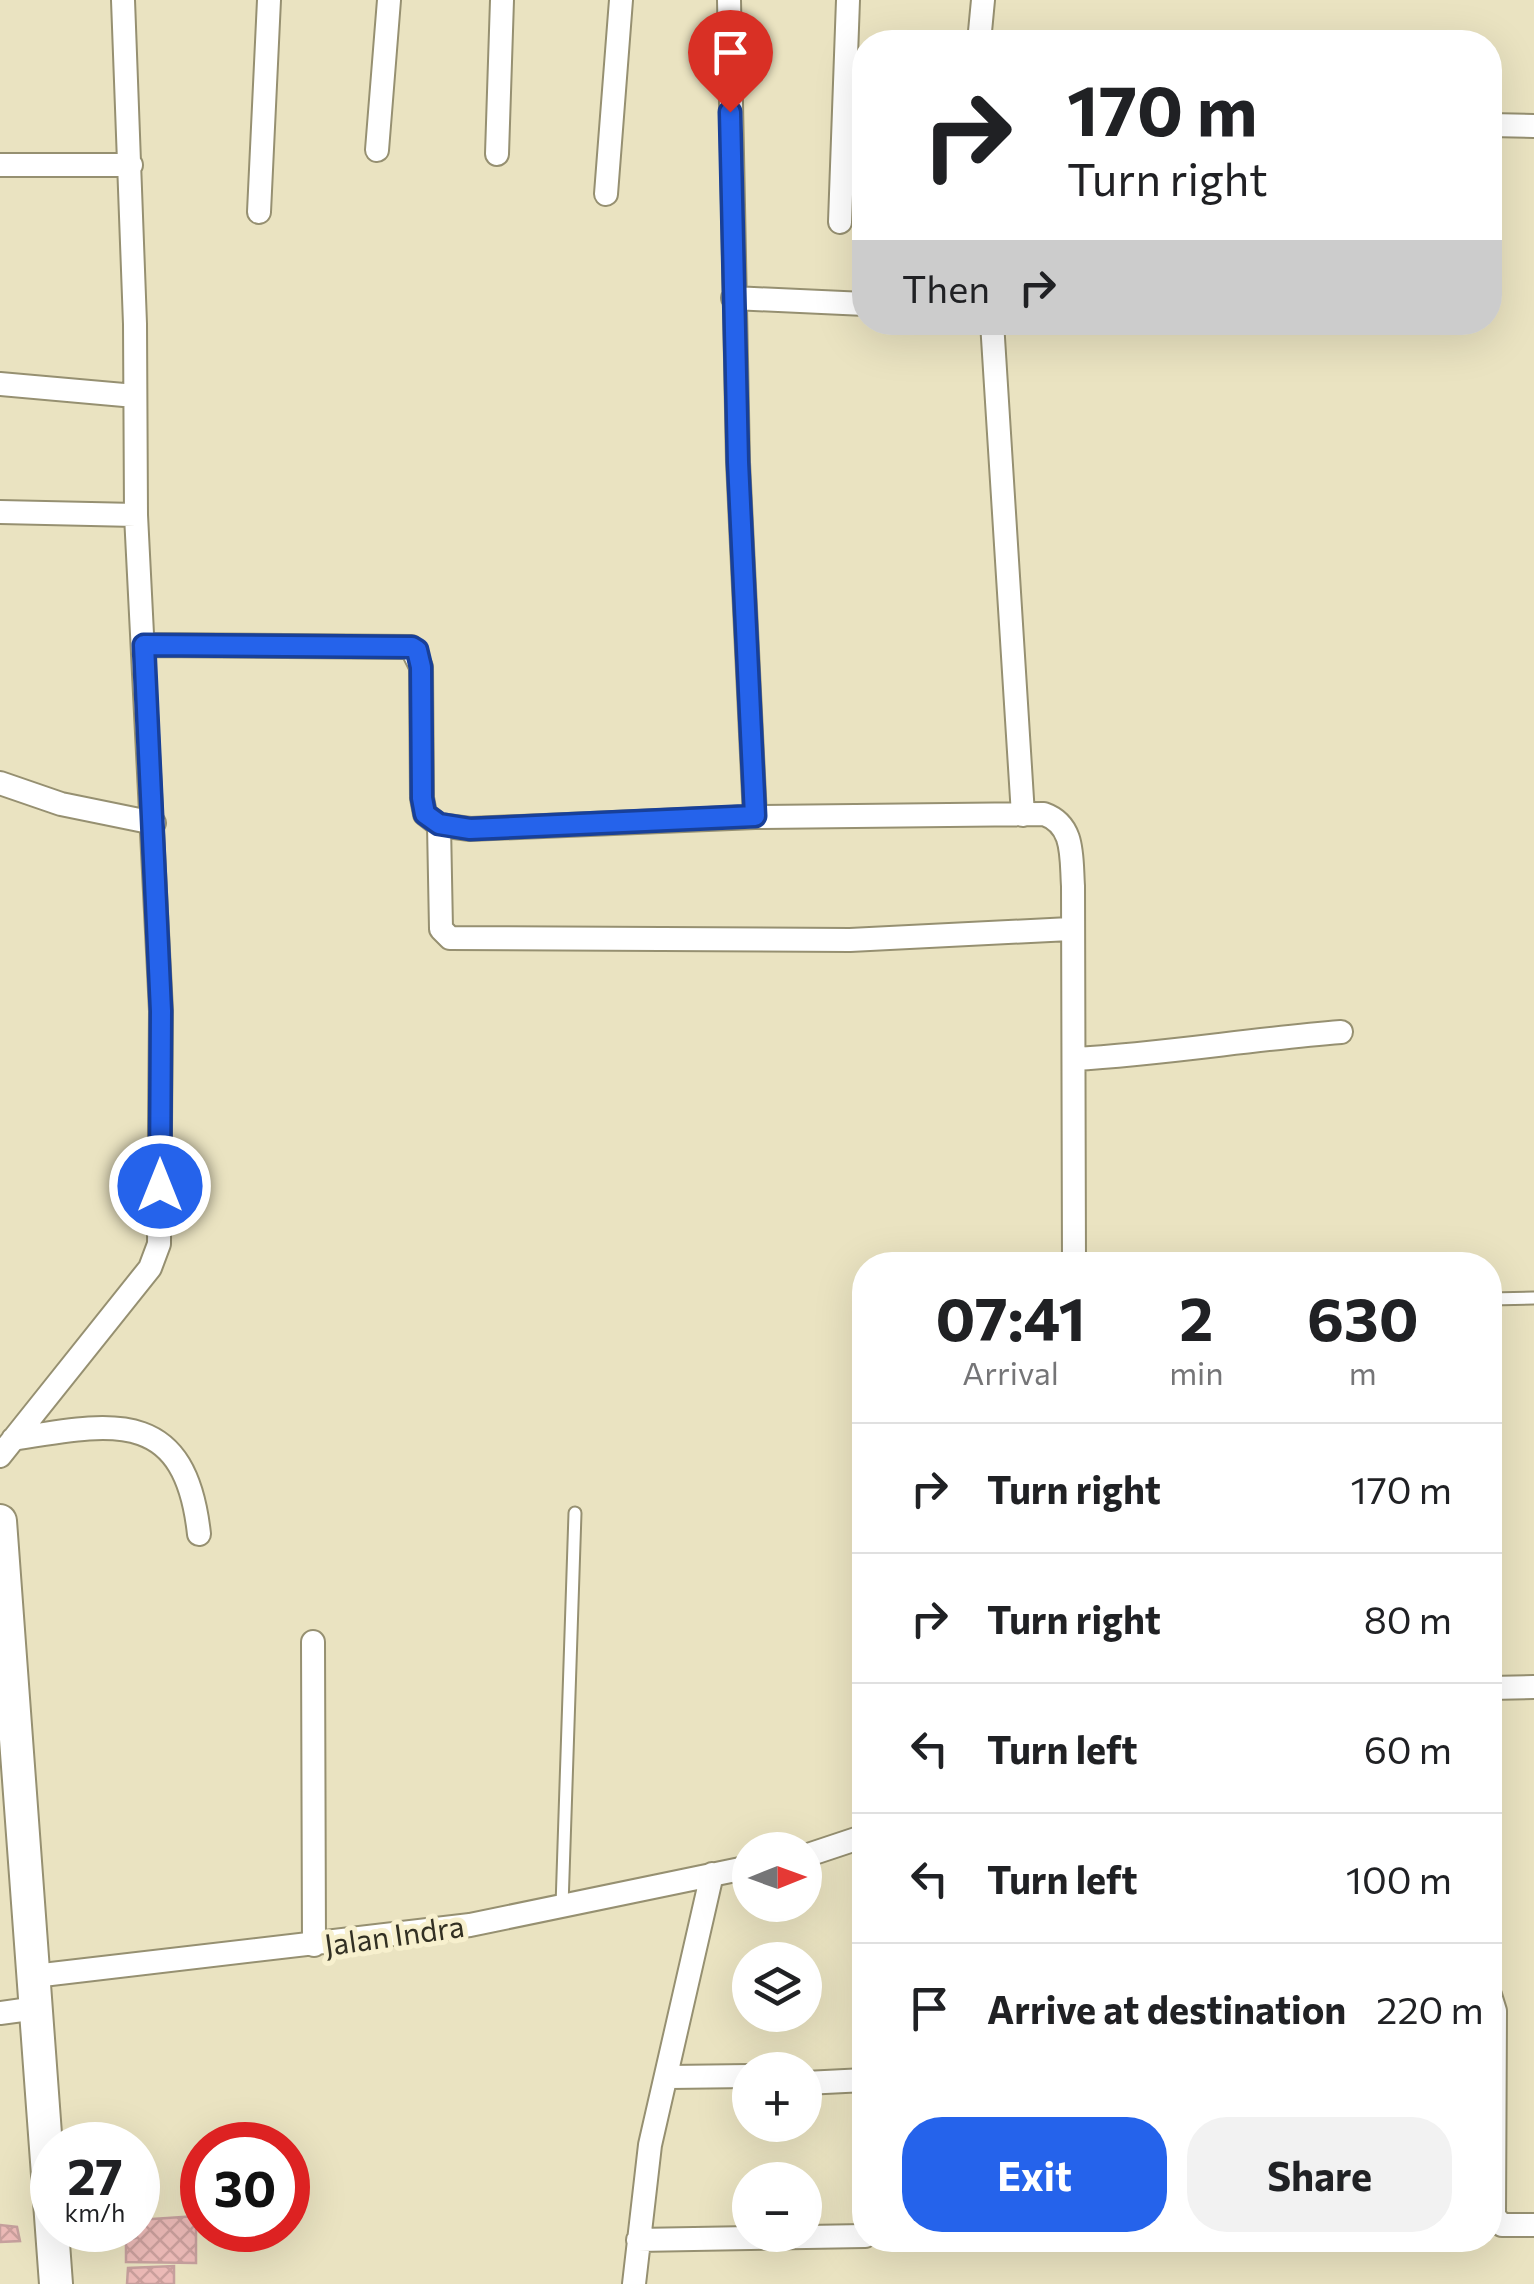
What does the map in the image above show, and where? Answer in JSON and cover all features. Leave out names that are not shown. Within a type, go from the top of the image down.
[{"type":"main road","points":[[0,1521],[12,1826],[35,1992],[56,2284]]},
{"type":"street","points":[[6,1447],[150,1268],[159,1244],[161,1011],[136,515],[131,165],[123,0]]},
{"type":"street","points":[[259,212],[269,0]]},
{"type":"street","points":[[378,150],[389,0]]},
{"type":"street","points":[[497,154],[502,0]]},
{"type":"street","points":[[606,194],[621,0]]},
{"type":"street","points":[[728,0],[733,298],[755,816]]},
{"type":"street","points":[[840,222],[848,0]]},
{"type":"street","points":[[980,30],[982,0]]},
{"type":"street","points":[[1502,125],[1534,126]]},
{"type":"street","points":[[0,166],[131,165]]},
{"type":"street","points":[[733,298],[852,303]]},
{"type":"street","points":[[993,335],[1023,815]]},
{"type":"street","points":[[0,384],[136,396]]},
{"type":"street","points":[[0,512],[136,515]]},
{"type":"street","points":[[144,645],[417,650],[421,667],[422,798],[425,814],[439,824],[470,829],[755,816],[1044,814],[1059,819],[1067,832],[1073,886],[1070,929],[1074,1252]]},
{"type":"street","points":[[0,783],[61,804],[154,824]]},
{"type":"street","points":[[439,824],[442,930],[450,938],[850,940],[1070,929]]},
{"type":"street","points":[[1074,1060],[1173,1053],[1235,1040],[1341,1032]]},
{"type":"street","points":[[6,1447],[101,1426],[154,1437],[174,1456],[196,1504],[199,1534]]},
{"type":"street","points":[[313,1642],[314,1945]]},
{"type":"street","points":[[1502,1688],[1534,1688]]},
{"type":"street","points":[[822,1850],[852,1840]]},
{"type":"street","name":"Jalan Indra","points":[[0,2014],[35,1992],[314,1945],[470,1925],[732,1870]]},
{"type":"street","points":[[634,2284],[650,2145],[669,2077],[712,1874]]},
{"type":"street","points":[[669,2077],[732,2076]]},
{"type":"street","points":[[822,2082],[852,2081]]},
{"type":"street","points":[[1502,2225],[1534,2224]]},
{"type":"street","points":[[638,2240],[852,2236]]},
{"type":"lane","points":[[1502,1299],[1534,1298]]},
{"type":"lane","points":[[562,1906],[575,1514]]},
{"type":"building","points":[[180,2217],[180,2252],[196,2252],[196,2263],[126,2262],[126,2252],[160,2252],[160,2218]]},
{"type":"building","points":[[0,2225],[17,2227],[20,2241],[0,2242]]},
{"type":"building","points":[[174,2266],[174,2284],[127,2284],[128,2268]]},
{"type":"route","points":[[160,1186],[161,1011],[144,645],[400,646],[417,650],[421,667],[422,798],[425,814],[439,824],[470,829],[755,816],[738,462],[730,112]]}]
